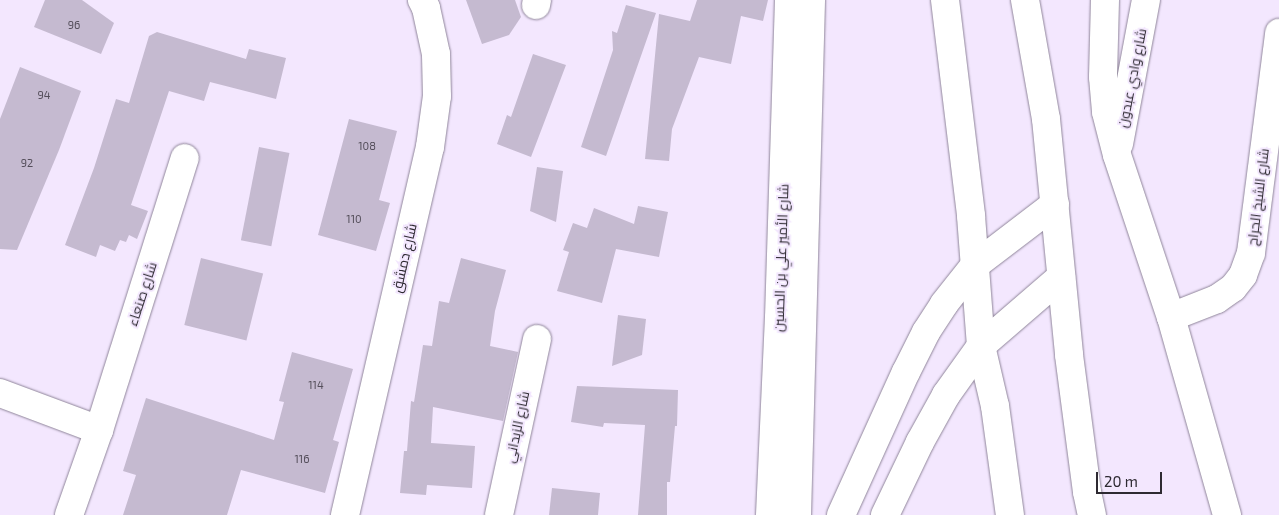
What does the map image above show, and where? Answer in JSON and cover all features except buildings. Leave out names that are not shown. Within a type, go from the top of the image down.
[{"type":"street","name":"شارع دمشق","points":[[345,515],[430,146],[437,96],[436,54],[426,8],[422,0]]},
{"type":"street","name":"شارع الأمير علي بن الحسين","points":[[770,515],[779,318],[789,0]]},
{"type":"street","name":"شارع الأمير علي بن الحسين","points":[[797,515],[812,0]]},
{"type":"street","points":[[946,0],[970,207],[981,346],[994,406],[1010,515]]},
{"type":"street","points":[[1025,0],[1046,119],[1075,405],[1092,515]]},
{"type":"street","points":[[1105,0],[1103,78],[1106,112],[1117,155],[1171,317],[1227,515]]},
{"type":"street","name":"شارع وادي عبدون","points":[[1117,155],[1146,0]]},
{"type":"street","name":"شارع الشيخ الجراح","points":[[1171,317],[1217,299],[1233,288],[1243,275],[1248,260],[1279,33]]},
{"type":"street","name":"شارع صنعاء","points":[[69,515],[99,430],[185,158]]},
{"type":"street","points":[[842,515],[902,380],[926,332],[944,304],[974,266],[1055,204]]},
{"type":"street","points":[[886,515],[942,403],[981,346],[1061,277]]},
{"type":"street","name":"شارع الزبداني","points":[[500,515],[537,339]]},
{"type":"street","points":[[0,393],[99,430]]}]
